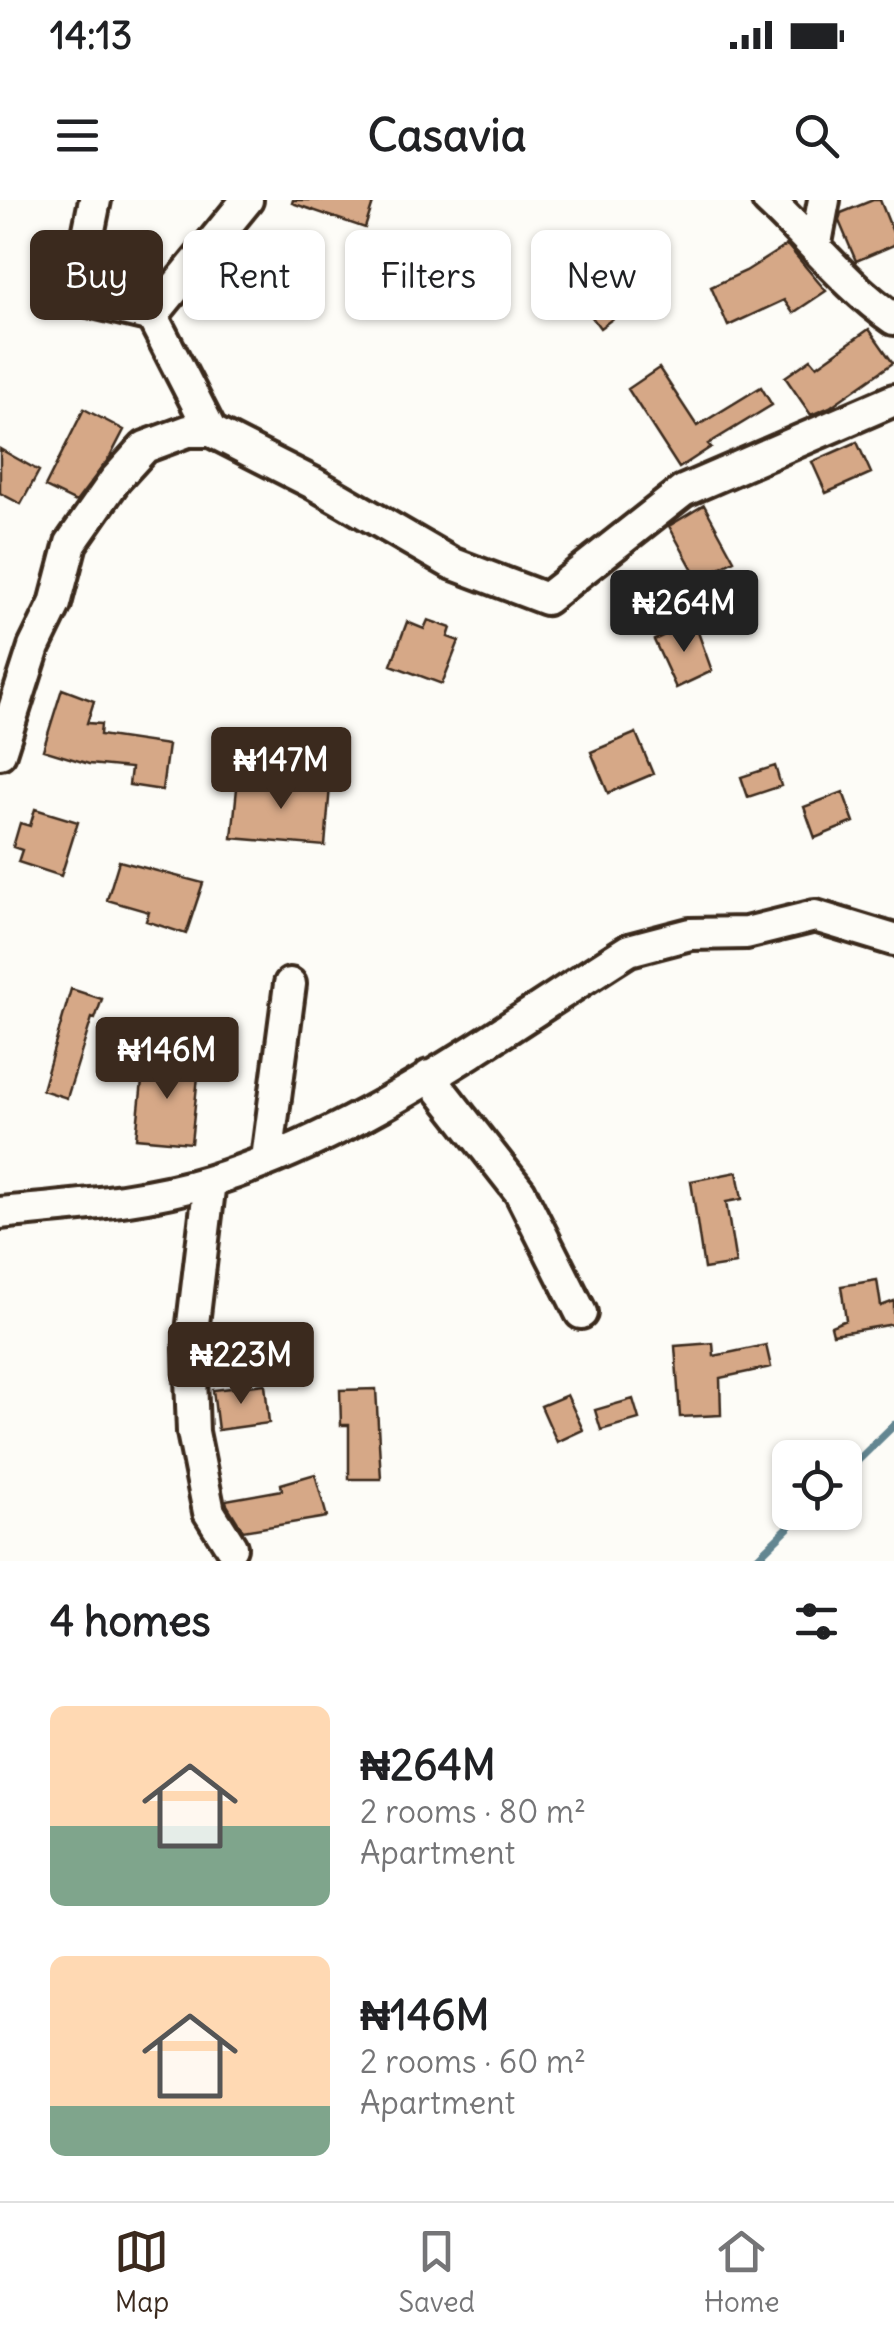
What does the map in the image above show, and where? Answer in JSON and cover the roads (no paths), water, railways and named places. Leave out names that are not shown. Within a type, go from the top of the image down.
[{"type":"street","points":[[89,230],[96,200]]},
{"type":"street","points":[[163,303],[247,200]]},
{"type":"street","points":[[768,200],[816,244],[866,300],[894,318]]},
{"type":"street","points":[[816,244],[824,200]]},
{"type":"street","points":[[154,320],[211,431]]},
{"type":"street","points":[[0,753],[34,647],[55,604],[72,544],[115,480],[145,447],[188,431],[211,431],[313,483],[451,562],[546,599],[683,492],[894,400]]},
{"type":"street","points":[[0,1213],[132,1199],[210,1181],[304,1145],[429,1076],[629,950],[658,940],[690,934],[746,933],[816,916],[894,940]]},
{"type":"street","points":[[267,1159],[290,984]]},
{"type":"street","points":[[429,1076],[520,1192],[580,1313]]},
{"type":"street","points":[[210,1181],[190,1348],[193,1432],[209,1512],[231,1547]]},
{"type":"waterway","points":[[862,1456],[894,1425]]},
{"type":"waterway","points":[[754,1561],[786,1530]]}]
